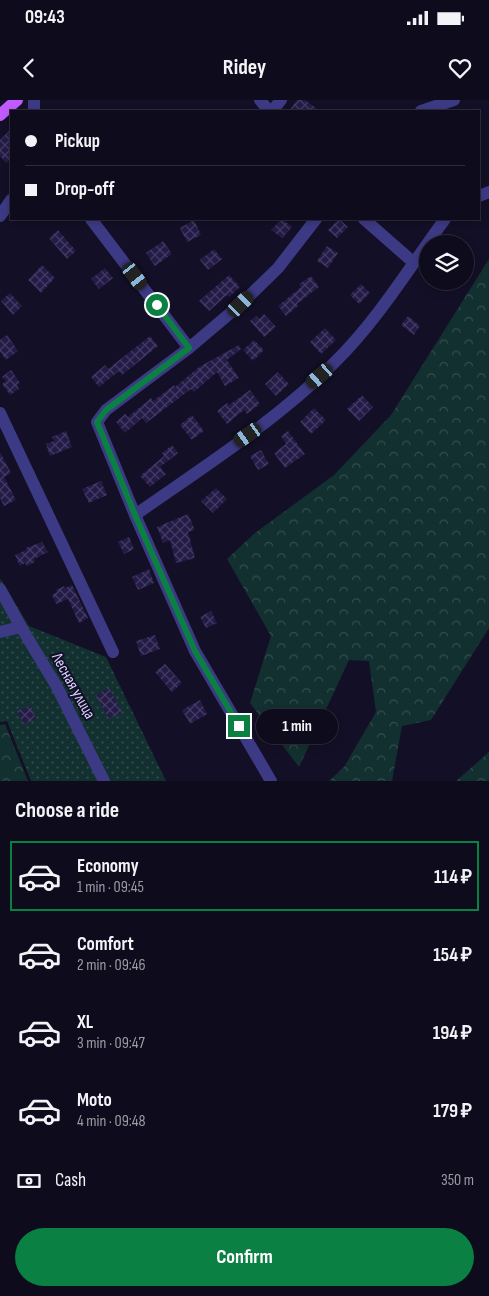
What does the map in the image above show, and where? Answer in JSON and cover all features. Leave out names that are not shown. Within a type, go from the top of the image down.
[{"type":"main road","points":[[0,116],[17,100]]},
{"type":"street","points":[[260,100],[269,110]]},
{"type":"street","points":[[271,110],[281,100]]},
{"type":"street","points":[[424,110],[454,100]]},
{"type":"street","points":[[0,216],[10,201]]},
{"type":"street","points":[[92,220],[189,348]]},
{"type":"street","points":[[271,781],[195,651],[135,515],[97,422],[106,410],[189,348],[241,304],[278,268],[315,220]]},
{"type":"street","points":[[365,220],[413,262]]},
{"type":"street","points":[[135,515],[264,424],[334,363],[372,321],[444,220]]},
{"type":"street","points":[[0,413],[113,652]]},
{"type":"street","name":"Лесная улица","points":[[0,589],[57,688],[104,781]]},
{"type":"street","points":[[0,632],[22,627]]},
{"type":"green space","points":[[489,259],[489,628],[431,720],[402,726],[392,781],[329,781],[344,767],[376,712],[369,661],[349,660],[299,767],[250,703],[271,636],[227,559],[255,533],[334,475],[391,415],[470,290],[474,290],[474,283]]},
{"type":"green space","points":[[0,578],[29,626],[106,657],[166,781],[31,781],[7,721],[0,722]]},
{"type":"green space","points":[[5,724],[28,781],[0,781],[0,725]]},
{"type":"green space","points":[[489,752],[489,781],[456,781]]},
{"type":"building","points":[[297,100],[305,100],[319,110],[290,110]]},
{"type":"building","points":[[10,130],[10,159],[6,163],[0,156],[0,140]]},
{"type":"building","points":[[194,220],[201,235],[187,242],[180,228]]},
{"type":"building","points":[[281,220],[292,227],[282,238],[271,230]]},
{"type":"building","points":[[338,220],[348,227],[337,238],[328,230]]},
{"type":"building","points":[[58,230],[76,251],[67,259],[49,238]]},
{"type":"building","points":[[163,241],[172,254],[155,266],[146,253]]},
{"type":"building","points":[[327,246],[338,253],[328,268],[317,261]]},
{"type":"building","points":[[214,249],[222,259],[208,270],[200,260]]},
{"type":"building","points":[[42,265],[55,278],[41,293],[28,280]]},
{"type":"building","points":[[105,268],[113,278],[99,289],[91,279]]},
{"type":"building","points":[[229,275],[240,287],[229,297],[227,295],[209,311],[199,301]]},
{"type":"building","points":[[311,276],[319,287],[297,304],[298,306],[286,316],[278,306],[301,287],[299,284]]},
{"type":"building","points":[[361,284],[370,293],[359,304],[350,295]]},
{"type":"building","points":[[10,293],[22,306],[13,315],[1,301]]},
{"type":"building","points":[[264,314],[276,327],[264,337],[250,321],[256,316],[259,319]]},
{"type":"building","points":[[408,316],[420,326],[414,335],[401,325]]},
{"type":"building","points":[[325,328],[336,340],[321,354],[310,342]]},
{"type":"building","points":[[7,335],[18,351],[6,360],[0,352],[0,340]]},
{"type":"building","points":[[150,336],[158,346],[122,375],[119,371],[99,387],[91,377],[105,365],[108,369]]},
{"type":"building","points":[[254,340],[264,350],[253,361],[243,350]]},
{"type":"building","points":[[239,345],[241,349],[227,360],[239,378],[225,386],[217,372],[194,392],[191,389],[146,423],[142,418],[125,433],[116,422],[125,414],[128,417],[151,398],[153,401],[174,385],[175,387],[199,367]]},
{"type":"building","points":[[11,370],[20,383],[17,385],[19,389],[10,395],[2,384],[6,381],[2,377]]},
{"type":"building","points":[[278,372],[289,384],[276,396],[265,384]]},
{"type":"building","points":[[250,390],[260,404],[247,414],[244,410],[227,424],[217,411]]},
{"type":"building","points":[[362,395],[373,407],[359,421],[347,409]]},
{"type":"building","points":[[314,408],[326,420],[311,434],[300,422]]},
{"type":"building","points":[[192,415],[204,431],[192,440],[180,425]]},
{"type":"building","points":[[66,431],[72,447],[50,456],[46,444],[54,441],[52,437]]},
{"type":"building","points":[[288,431],[305,454],[285,468],[274,453],[286,444],[281,436]]},
{"type":"building","points":[[172,445],[178,453],[160,467],[166,474],[150,487],[140,476],[164,456],[162,453]]},
{"type":"building","points":[[261,450],[269,464],[258,470],[250,456]]},
{"type":"building","points":[[0,452],[11,473],[4,477],[16,500],[4,506],[0,498]]},
{"type":"building","points":[[101,481],[107,495],[89,503],[82,489]]},
{"type":"building","points":[[216,488],[227,499],[213,513],[201,501]]},
{"type":"building","points":[[188,514],[195,530],[188,532],[195,558],[176,563],[170,540],[163,543],[157,527]]},
{"type":"building","points":[[129,537],[134,549],[124,554],[118,542]]},
{"type":"building","points":[[42,542],[48,552],[34,559],[35,562],[27,566],[25,563],[20,566],[15,555],[26,550],[26,548]]},
{"type":"building","points":[[149,569],[154,583],[138,590],[132,577]]},
{"type":"building","points":[[72,585],[88,618],[79,623],[68,599],[56,604],[52,595],[57,592],[56,590],[64,586],[65,588]]},
{"type":"building","points":[[211,611],[217,623],[206,628],[200,617]]},
{"type":"building","points":[[155,635],[160,649],[141,656],[136,641]]},
{"type":"building","points":[[165,664],[182,683],[172,692],[155,672]]},
{"type":"building","points":[[109,688],[122,712],[109,719],[96,695]]},
{"type":"building","points":[[200,700],[207,714],[190,724],[182,710]]},
{"type":"building","points":[[31,706],[36,719],[23,724],[17,711]]},
{"type":"route","points":[[157,305],[189,348],[106,410],[97,422],[135,515],[195,651],[239,726]]}]
